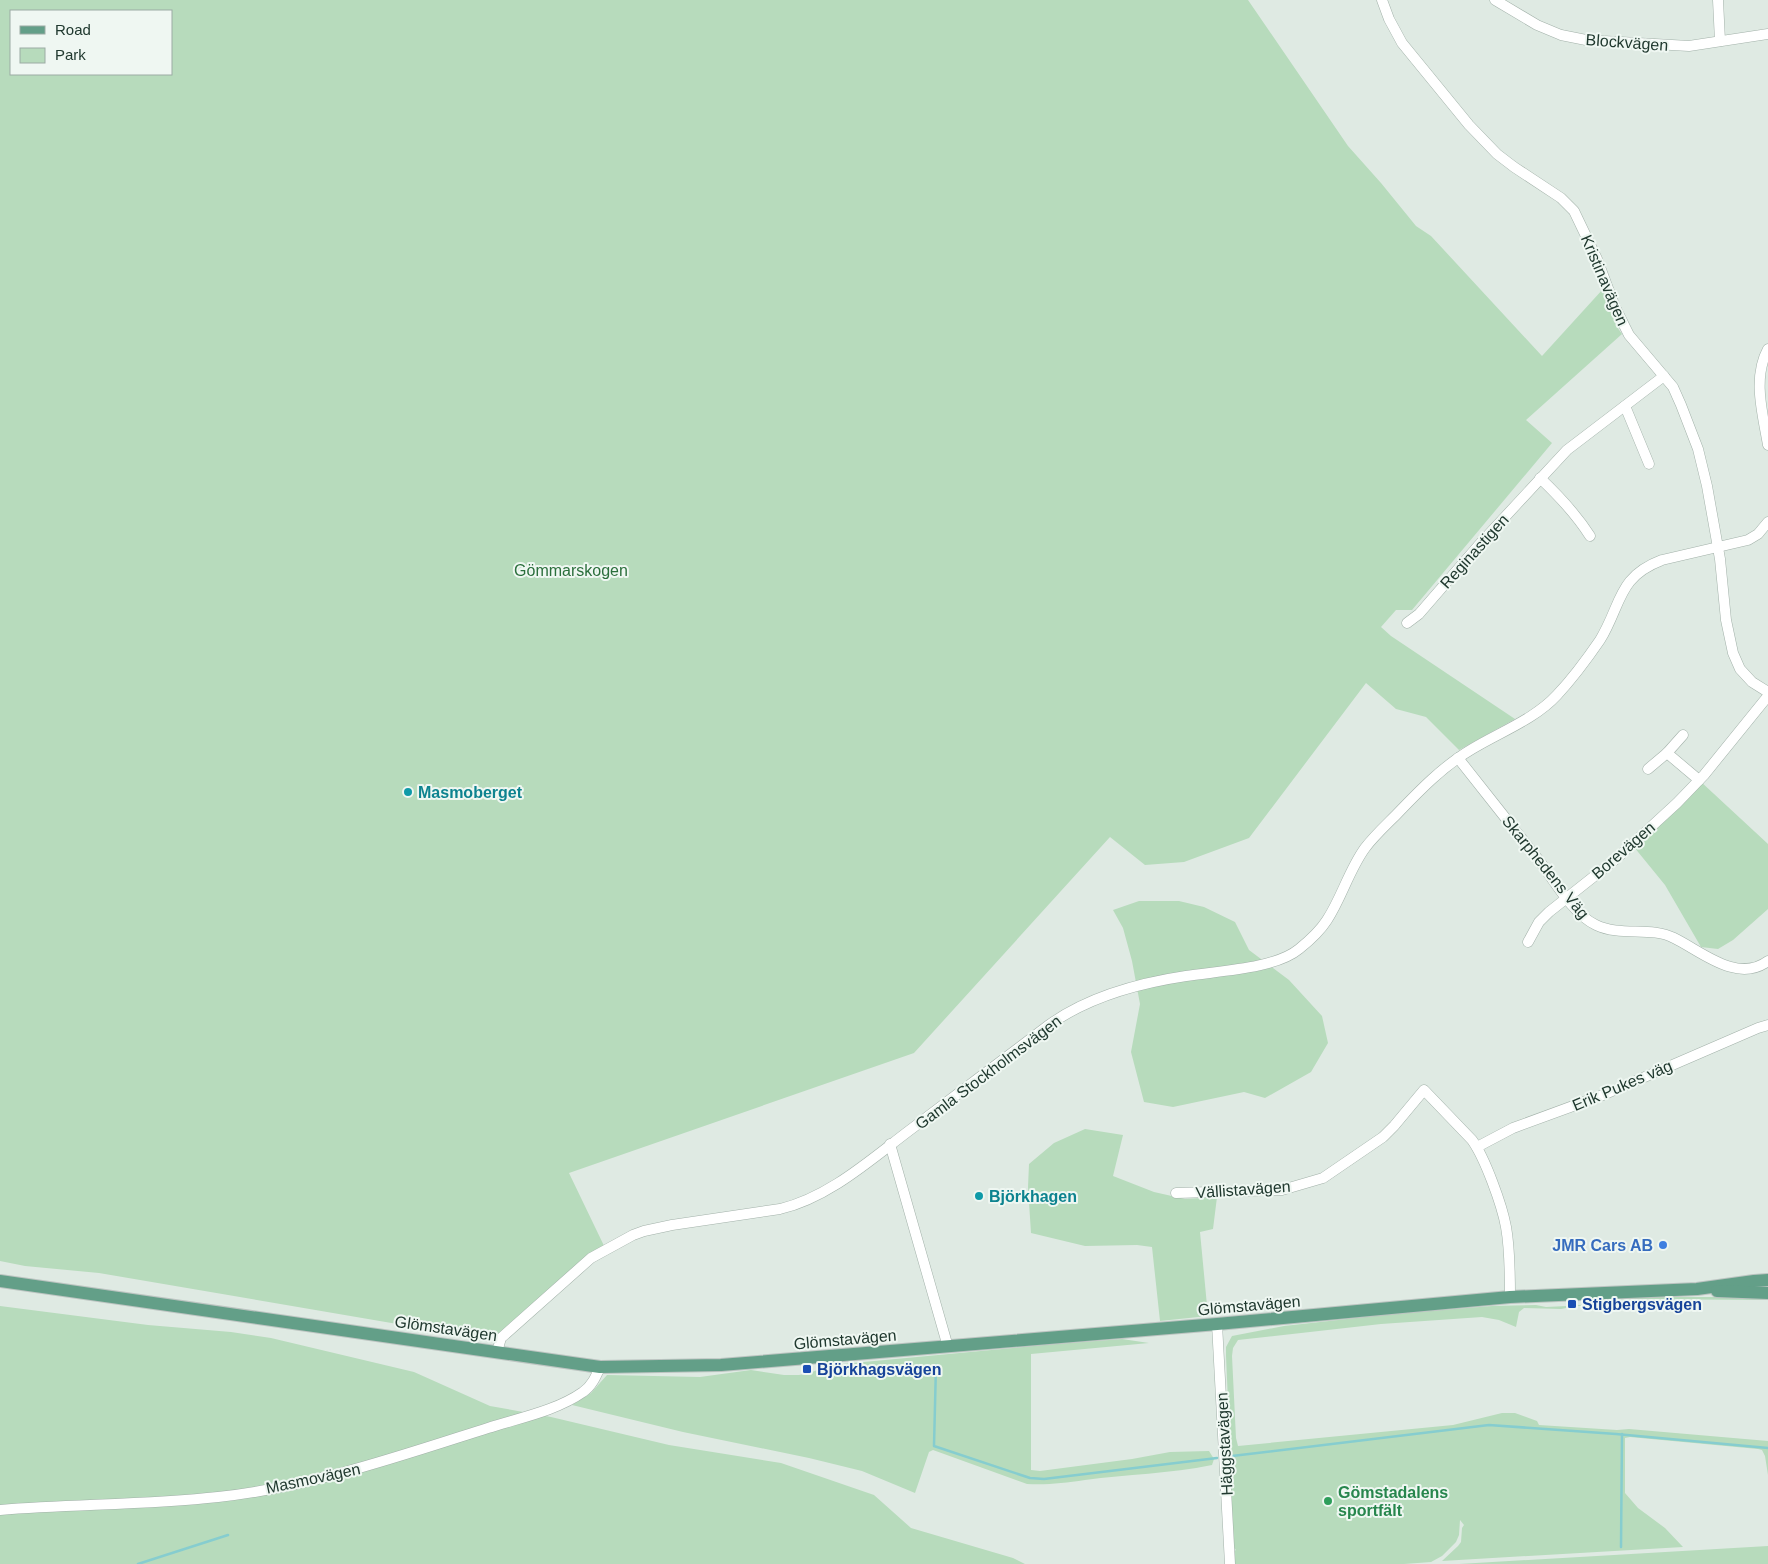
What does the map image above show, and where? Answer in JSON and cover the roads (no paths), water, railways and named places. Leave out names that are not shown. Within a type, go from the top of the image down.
[{"type":"main road","name":"Glömstavägen","points":[[0,1281],[600,1367],[721,1365],[1217,1324],[1510,1297],[1697,1289],[1754,1280],[1768,1280]]},
{"type":"main road","name":"Glömstavägen","points":[[1697,1289],[1768,1293]]},
{"type":"street","name":"Kristinavägen","points":[[1382,0],[1389,19],[1402,43],[1469,126],[1503,159],[1561,198],[1574,211],[1629,336],[1672,387],[1698,449],[1719,547],[1727,626],[1733,653],[1740,669],[1752,682],[1768,694]]},
{"type":"street","points":[[1718,0],[1720,41]]},
{"type":"street","name":"Blockvägen","points":[[1499,1],[1537,25],[1561,35],[1586,40],[1689,46],[1768,34]]},
{"type":"street","points":[[1768,349],[1764,356],[1760,375],[1768,445]]},
{"type":"street","name":"Reginastigen","points":[[1407,624],[1419,614],[1472,552],[1567,450],[1664,376]]},
{"type":"street","points":[[1625,406],[1649,464]]},
{"type":"street","points":[[1540,478],[1579,518],[1590,536]]},
{"type":"street","name":"Gamla Stockholmsvägen","points":[[497,1352],[501,1338],[507,1332],[591,1258],[617,1243],[644,1231],[798,1205],[843,1178],[1049,1025],[1080,1007],[1109,995],[1142,985],[1270,962],[1294,954],[1326,922],[1365,848],[1423,788],[1458,758],[1537,712],[1557,696],[1600,639],[1624,588],[1631,578],[1639,571],[1662,560],[1744,542],[1754,538],[1768,522]]},
{"type":"street","name":"Borevägen","points":[[1528,942],[1539,922],[1633,844],[1699,780],[1768,694]]},
{"type":"street","points":[[1648,769],[1656,764],[1683,735]]},
{"type":"street","points":[[1667,753],[1699,780]]},
{"type":"street","name":"Skarphedens Väg","points":[[1458,758],[1567,897],[1588,920],[1602,927],[1628,932],[1667,935],[1705,956],[1732,967],[1749,968],[1768,961]]},
{"type":"street","name":"Erik Pukes väg","points":[[1477,1147],[1513,1128],[1603,1095],[1768,1025]]},
{"type":"street","name":"Vällistavägen","points":[[1176,1193],[1273,1191],[1323,1178],[1383,1137],[1424,1090],[1477,1147]]},
{"type":"street","points":[[890,1144],[948,1347]]},
{"type":"street","points":[[1477,1147],[1491,1181],[1506,1227],[1510,1297]]},
{"type":"street","name":"Häggstavägen","points":[[1217,1324],[1230,1564]]},
{"type":"street","name":"Masmovägen","points":[[0,1510],[219,1497],[350,1471],[397,1458],[562,1403],[587,1389],[600,1367]]},
{"type":"waterway","points":[[936,1365],[934,1446],[1030,1478],[1044,1479],[1217,1458]]},
{"type":"waterway","points":[[1232,1456],[1489,1425],[1768,1448]]},
{"type":"waterway","points":[[1621,1547],[1622,1434]]},
{"type":"waterway","points":[[138,1564],[228,1535]]},
{"type":"place","name":"Masmoberget","points":[[408,792]]},
{"type":"place","name":"Björkhagen","points":[[979,1196]]},
{"type":"place","name":"JMR Cars AB","points":[[1663,1245]]},
{"type":"place","name":"Stigbergsvägen","points":[[1572,1304]]},
{"type":"place","name":"Björkhagsvägen","points":[[807,1369]]},
{"type":"place","name":"Gömstadalens sportfält","points":[[1328,1501]]},
{"type":"park label","name":"Gömmarskogen","points":[[571,570]]}]
